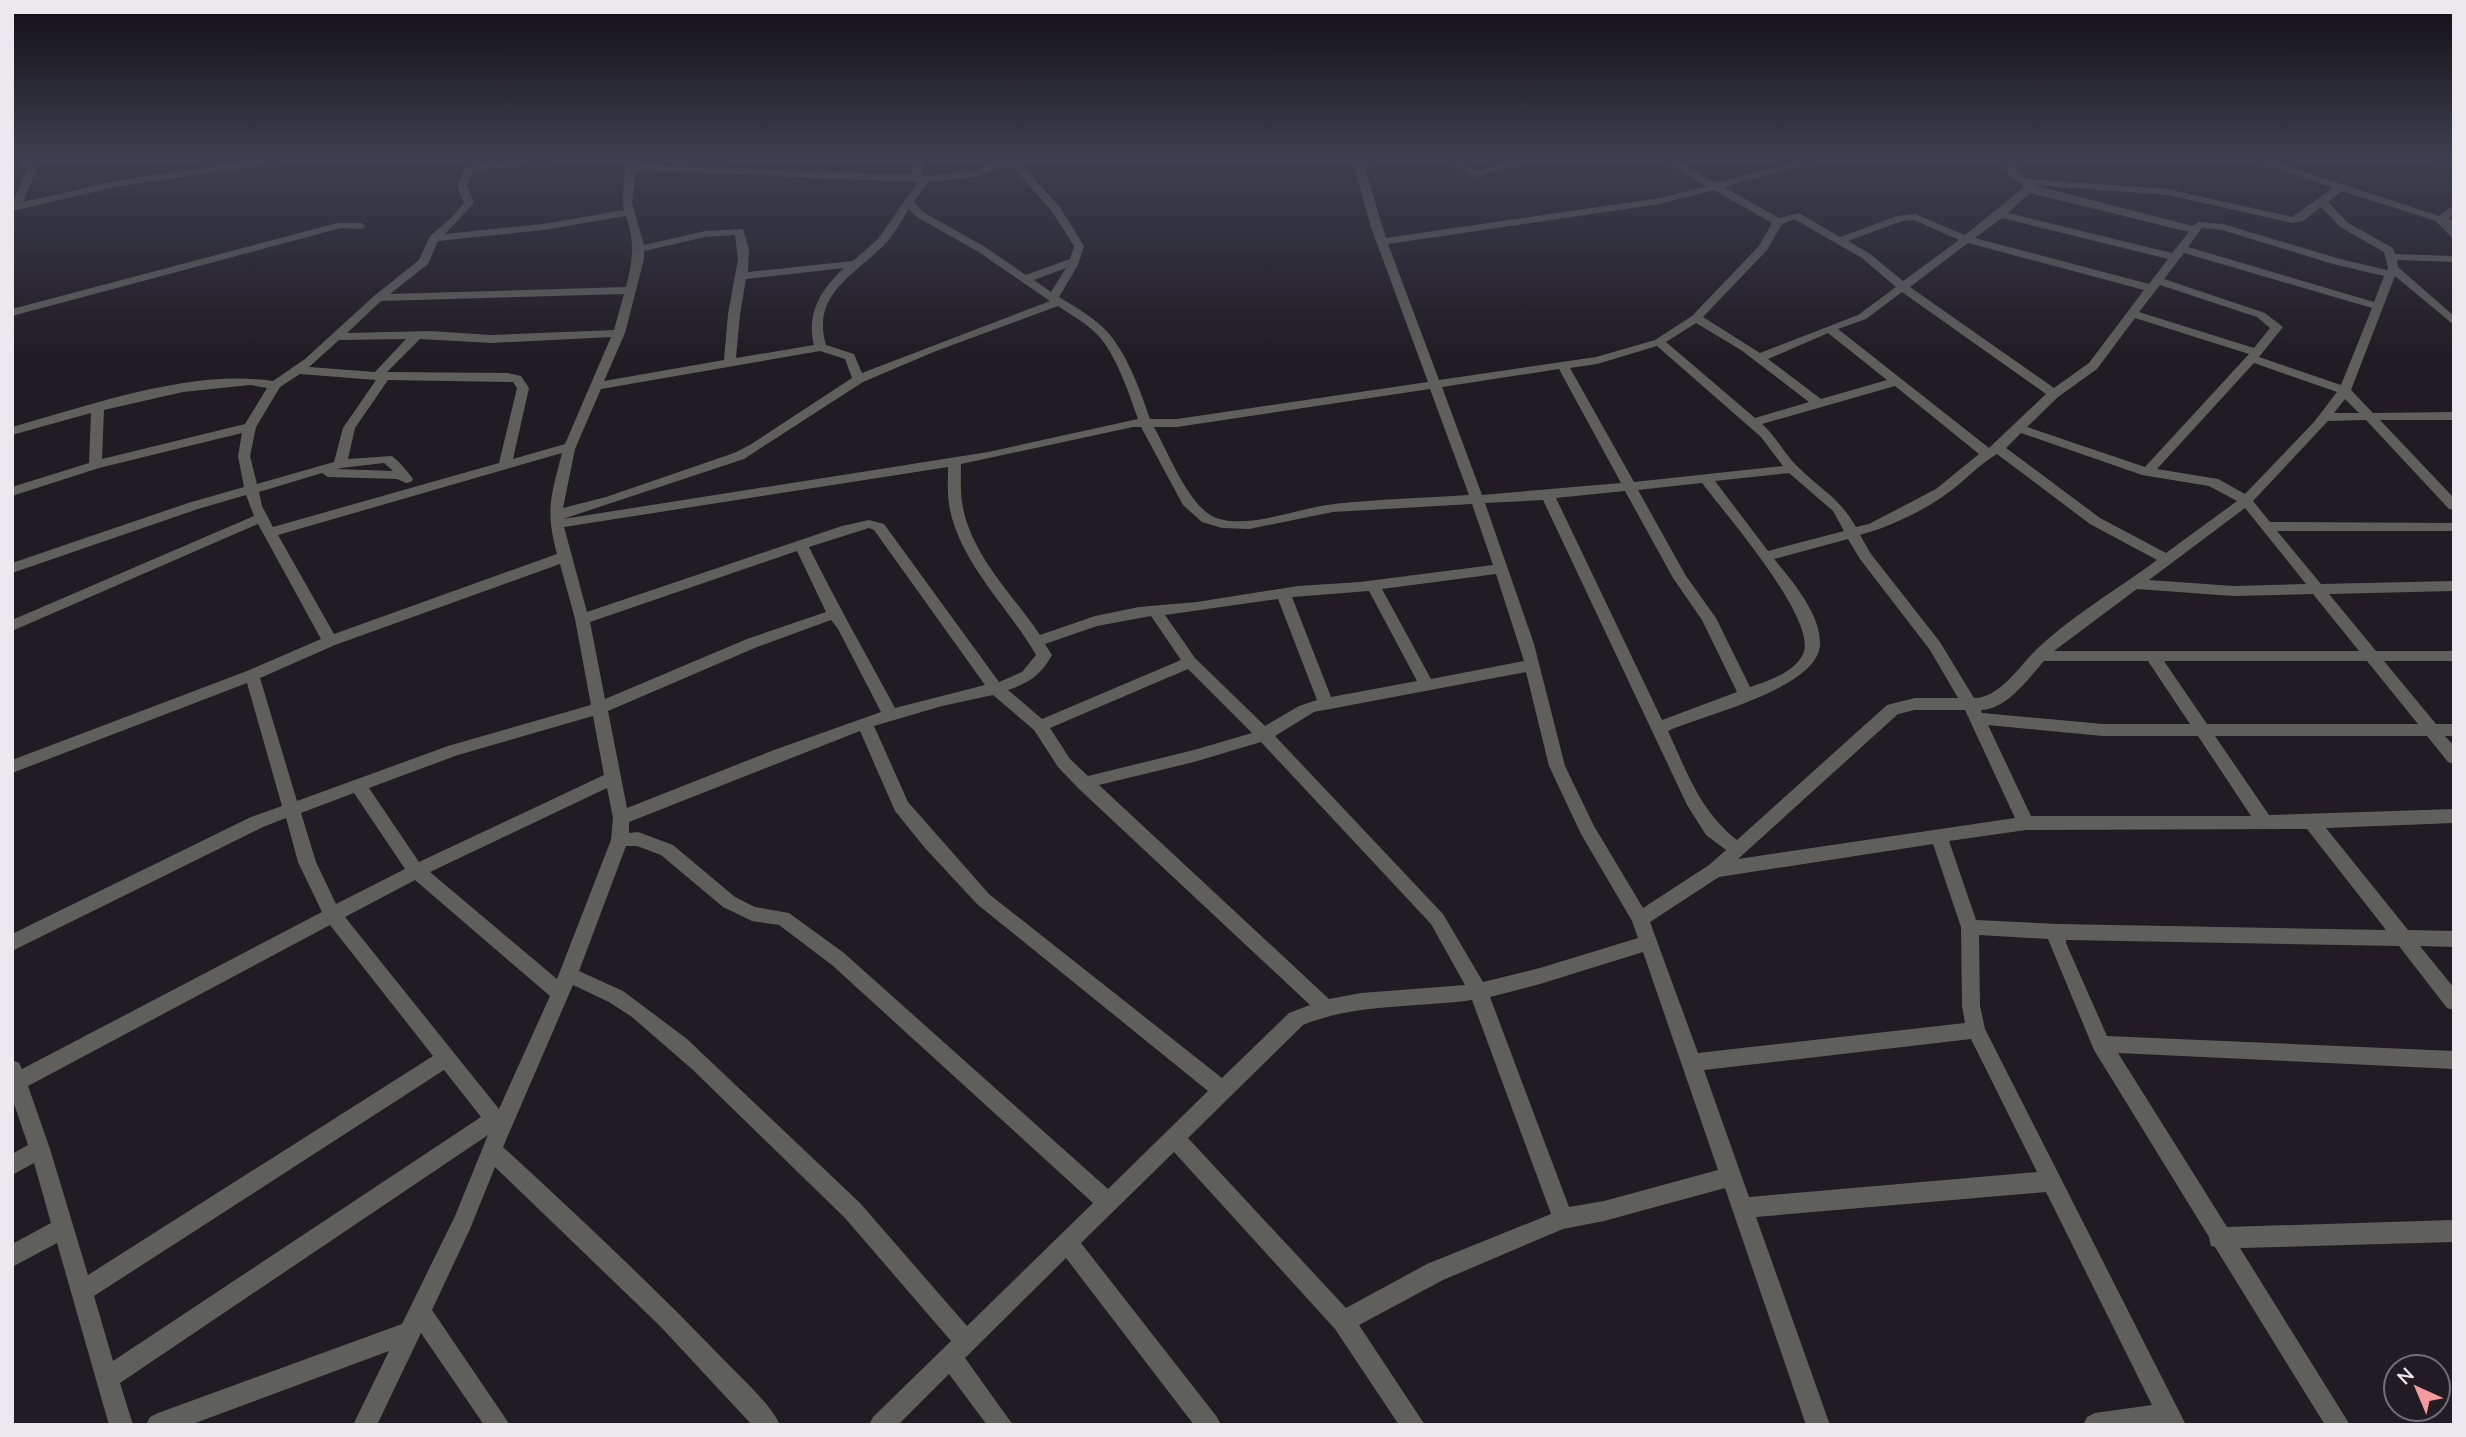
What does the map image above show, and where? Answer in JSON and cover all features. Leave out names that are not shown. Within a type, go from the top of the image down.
[{"type":"street","points":[[12,313],[341,225]]},
{"type":"street","points":[[342,225],[361,226]]},
{"type":"street","points":[[330,642],[289,563],[260,519],[250,491],[244,456],[250,427],[275,385],[340,337],[378,298],[424,262],[434,238],[450,225]]},
{"type":"street","points":[[434,238],[550,225]]},
{"type":"street","points":[[365,1425],[463,1222],[492,1150],[497,1123],[564,984],[620,840],[621,818],[582,620],[556,519],[560,482],[571,446],[619,333],[631,290],[639,249],[634,225]]},
{"type":"street","points":[[821,347],[816,330],[822,300],[855,264],[882,241],[893,225]]},
{"type":"street","points":[[939,225],[981,249],[1093,325],[1108,341],[1131,383],[1145,422],[1188,502],[1207,519],[1222,524],[1249,525],[1333,508],[1548,495],[1792,469]]},
{"type":"street","points":[[556,519],[738,456],[757,447],[858,379],[1055,300],[1079,246],[1066,225]]},
{"type":"street","points":[[1377,225],[1502,569],[1533,665],[1543,716],[1566,789],[1640,919],[1650,942],[1818,1425]]},
{"type":"street","points":[[1382,242],[1498,225]]},
{"type":"street","points":[[556,519],[954,460],[1145,422],[1177,423],[1564,367],[1659,342],[1696,318],[1763,248],[1776,225]]},
{"type":"street","points":[[1814,225],[1889,272],[1902,287],[2054,394]]},
{"type":"street","points":[[1841,240],[1882,225]]},
{"type":"street","points":[[1934,225],[1966,239],[2154,284],[2273,321],[2277,327],[2273,335],[2147,472]]},
{"type":"street","points":[[1759,358],[1829,328],[1863,317],[1985,225]]},
{"type":"street","points":[[2050,225],[2176,253],[2379,307]]},
{"type":"street","points":[[2177,225],[2195,230]]},
{"type":"street","points":[[1765,557],[1874,527],[1933,497],[1993,451],[2054,394],[2093,366],[2134,314],[2176,253],[2202,225]]},
{"type":"street","points":[[2211,225],[2337,262],[2392,266],[2454,258]]},
{"type":"street","points":[[2344,225],[2383,246],[2392,266],[2454,322]]},
{"type":"street","points":[[639,249],[735,229],[741,235],[742,276],[735,306],[730,363]]},
{"type":"street","points":[[1025,279],[1074,261]]},
{"type":"street","points":[[742,276],[855,264]]},
{"type":"street","points":[[1974,712],[1998,697],[2039,656],[2246,501],[2345,391],[2379,307],[2392,266]]},
{"type":"street","points":[[378,298],[631,290]]},
{"type":"street","points":[[2134,314],[2254,355],[2345,391],[2454,506]]},
{"type":"street","points":[[1696,318],[1759,358],[1819,404]]},
{"type":"street","points":[[1829,328],[1895,382],[1993,451],[2095,520],[2168,560]]},
{"type":"street","points":[[340,337],[417,335],[491,340],[619,333]]},
{"type":"street","points":[[379,376],[417,335]]},
{"type":"street","points":[[1659,342],[1754,422],[1778,448],[1792,469],[1838,508],[1850,533],[1906,611],[1935,646],[1974,712],[2026,823]]},
{"type":"street","points":[[597,386],[821,347],[850,357],[858,379]]},
{"type":"street","points":[[1564,367],[1680,578],[1709,618],[1745,693]]},
{"type":"street","points":[[297,370],[379,376],[517,379],[523,388],[505,464]]},
{"type":"street","points":[[340,464],[349,428],[378,389],[382,380],[379,376]]},
{"type":"street","points":[[12,431],[98,408],[238,380],[252,379],[275,385]]},
{"type":"street","points":[[1754,422],[1895,382]]},
{"type":"street","points":[[95,465],[98,408]]},
{"type":"street","points":[[2324,417],[2454,416]]},
{"type":"street","points":[[12,492],[95,465],[250,427]]},
{"type":"street","points":[[2019,428],[2147,472],[2178,478],[2202,478],[2246,501],[2454,758]]},
{"type":"street","points":[[268,533],[571,446]]},
{"type":"street","points":[[12,568],[193,506],[319,473],[340,464],[387,459],[400,469],[400,475]]},
{"type":"street","points":[[621,818],[797,748],[891,716],[995,688],[1023,678],[1040,667],[1044,655],[1037,641],[986,570],[957,514],[954,460]]},
{"type":"street","points":[[319,473],[400,475],[422,490]]},
{"type":"street","points":[[1658,728],[1687,714],[1784,679],[1803,666],[1814,646],[1811,626],[1784,581],[1706,479]]},
{"type":"street","points":[[1548,495],[1705,822],[1737,849]]},
{"type":"street","points":[[12,626],[260,519]]},
{"type":"street","points":[[582,620],[847,529],[869,524],[879,527],[995,688],[1040,726],[1064,763],[1323,1006]]},
{"type":"street","points":[[2265,526],[2454,527]]},
{"type":"street","points":[[801,544],[834,614],[844,626],[891,716]]},
{"type":"street","points":[[12,767],[252,675],[330,642],[565,557]]},
{"type":"street","points":[[1037,641],[1095,621],[1155,611],[1283,593],[1502,569]]},
{"type":"street","points":[[2135,584],[2233,591],[2454,586]]},
{"type":"street","points":[[1373,585],[1427,686]]},
{"type":"street","points":[[1283,593],[1326,704]]},
{"type":"street","points":[[1155,611],[1190,662],[1264,734],[1437,919],[1478,991],[1563,1219]]},
{"type":"street","points":[[12,943],[222,837],[293,807],[454,750],[599,708],[751,643],[834,614]]},
{"type":"street","points":[[2039,656],[2454,656]]},
{"type":"street","points":[[2152,656],[2264,821]]},
{"type":"street","points":[[1040,726],[1129,691],[1190,662]]},
{"type":"street","points":[[1084,783],[1191,758],[1264,734],[1290,715],[1326,704],[1533,665]]},
{"type":"street","points":[[252,675],[307,862],[332,914],[497,1123]]},
{"type":"street","points":[[1640,919],[1715,870],[1893,709],[1915,704],[2060,728],[2454,730]]},
{"type":"street","points":[[864,725],[901,806],[983,899],[1223,1091]]},
{"type":"street","points":[[121,1425],[40,1149],[13,1078],[416,871],[613,778]]},
{"type":"street","points":[[357,783],[416,871],[564,984],[585,981],[650,1020],[686,1051],[868,1227],[958,1350],[1001,1425]]},
{"type":"street","points":[[1715,870],[2026,823],[2311,822],[2454,816]]},
{"type":"street","points":[[2311,822],[2454,1002]]},
{"type":"street","points":[[1938,835],[1970,927],[1971,1006],[1976,1030],[2171,1419],[2095,1425]]},
{"type":"street","points":[[620,840],[638,839],[667,850],[729,902],[752,914],[783,918],[838,959],[1107,1202]]},
{"type":"street","points":[[1970,927],[2058,932],[2454,939]]},
{"type":"street","points":[[2058,932],[2057,943],[2101,1044],[2219,1238],[2338,1425]]},
{"type":"street","points":[[881,1425],[1296,1019],[1323,1006],[1351,1000],[1478,991],[1650,942]]},
{"type":"street","points":[[1691,1063],[1976,1030]]},
{"type":"street","points":[[2101,1044],[2454,1060]]},
{"type":"street","points":[[82,1291],[446,1058]]},
{"type":"street","points":[[108,1378],[497,1123]]},
{"type":"street","points":[[1174,1137],[1343,1321],[1413,1425]]},
{"type":"street","points":[[12,1165],[40,1149]]},
{"type":"street","points":[[492,1150],[650,1298],[712,1361],[768,1425]]},
{"type":"street","points":[[1343,1321],[1435,1272],[1563,1219],[1604,1211],[1731,1176]]},
{"type":"street","points":[[1743,1208],[2052,1181]]},
{"type":"street","points":[[12,1256],[64,1227]]},
{"type":"street","points":[[2219,1238],[2454,1231]]},
{"type":"street","points":[[1067,1242],[1204,1423]]},
{"type":"street","points":[[158,1425],[415,1322]]},
{"type":"street","points":[[415,1322],[498,1425]]}]
